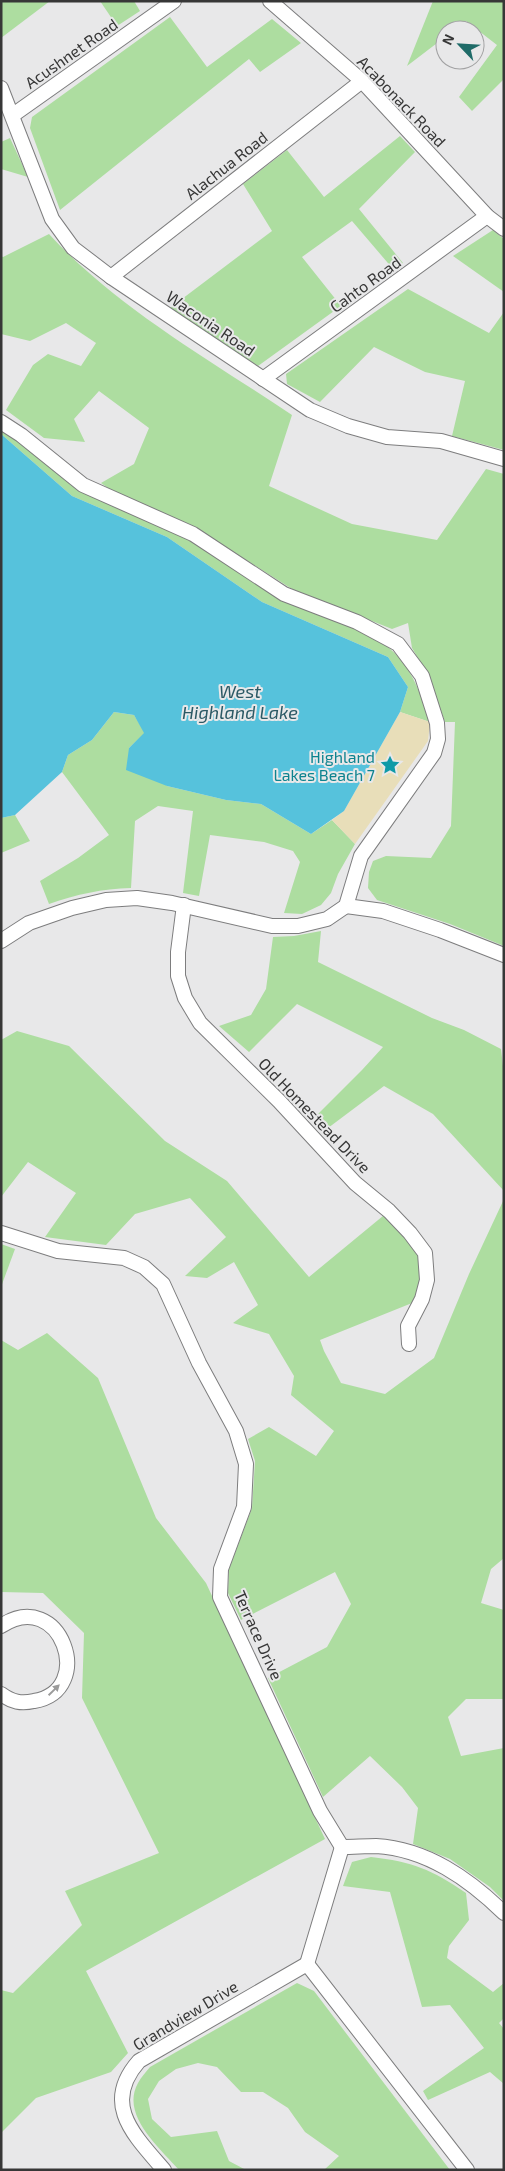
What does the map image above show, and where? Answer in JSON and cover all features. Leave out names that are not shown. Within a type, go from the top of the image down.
[{"type":"street","name":"Acushnet Road","points":[[13,115],[174,1]]},
{"type":"street","name":"Acabonack Road","points":[[270,1],[362,81],[487,216],[504,229]]},
{"type":"street","name":"Alachua Road","points":[[111,277],[362,81]]},
{"type":"street","name":"Waconia Road","points":[[1,88],[52,219],[74,248],[111,277],[310,410],[348,426],[387,437],[441,441],[504,459]]},
{"type":"street","name":"Cahto Road","points":[[263,380],[487,216]]},
{"type":"street","points":[[1,422],[21,435],[83,485],[193,534],[284,594],[382,634],[398,644],[422,676],[437,724],[438,739],[434,753],[361,856],[346,906],[327,919],[298,926],[272,926],[184,905],[137,898],[106,900],[72,908],[29,923],[1,941]]},
{"type":"street","name":"Old Homestead Drive","points":[[184,905],[178,952],[178,976],[185,998],[200,1023],[279,1101],[355,1182],[389,1211],[410,1233],[425,1253],[427,1280],[422,1299],[408,1326],[409,1344]]},
{"type":"street","points":[[346,906],[383,911],[440,930],[504,955]]},
{"type":"street","name":"Terrace Drive","points":[[1,1233],[58,1251],[124,1258],[144,1267],[163,1284],[198,1363],[236,1431],[246,1464],[244,1507],[221,1569],[220,1597],[320,1811],[342,1847]]},
{"type":"street","points":[[1,1626],[10,1620],[25,1617],[40,1620],[53,1627],[65,1644],[68,1659],[66,1674],[58,1687],[39,1701],[24,1703],[10,1700],[1,1694]]},
{"type":"street","points":[[467,2170],[307,1964],[342,1847],[377,1846],[410,1852],[445,1866],[484,1894],[504,1913]]},
{"type":"street","name":"Grandview Drive","points":[[164,2170],[132,2133],[121,2103],[123,2083],[128,2074],[139,2061],[307,1964]]},
{"type":"green space","points":[[1,1],[50,1],[1,38]]},
{"type":"green space","points":[[100,1],[134,1],[140,11],[117,26]]},
{"type":"green space","points":[[433,1],[504,1],[504,79],[472,111],[459,97],[479,70],[485,70],[485,61],[497,45],[485,36],[485,20],[435,20],[435,45],[407,66]]},
{"type":"green space","points":[[170,17],[207,67],[272,19],[301,43],[260,72],[249,59],[60,210],[30,128],[32,117]]},
{"type":"green space","points":[[400,136],[415,152],[359,209],[403,263],[393,269],[352,221],[302,257],[341,306],[258,366],[170,308],[272,231],[243,184],[287,150],[324,197]]},
{"type":"green space","points":[[10,138],[28,177],[1,169],[1,142]]},
{"type":"green space","points":[[493,230],[504,239],[504,292],[453,256]]},
{"type":"green space","points":[[49,234],[104,286],[134,309],[165,332],[292,415],[269,486],[352,524],[437,540],[486,469],[504,474],[504,946],[450,924],[377,900],[368,888],[369,872],[373,861],[386,856],[431,858],[451,826],[455,722],[445,722],[428,675],[412,648],[408,623],[392,629],[292,589],[197,529],[122,498],[101,483],[134,464],[149,428],[99,391],[74,419],[85,442],[44,438],[6,410],[33,365],[48,354],[81,366],[96,343],[66,323],[30,341],[1,334],[1,256],[3,257]]},
{"type":"green space","points":[[408,289],[489,333],[504,312],[504,450],[452,436],[465,381],[425,372],[374,347],[320,402],[287,384],[286,374]]},
{"type":"green space","points":[[1,430],[191,540],[379,640],[399,658],[412,676],[430,722],[400,712],[408,687],[388,657],[262,602],[167,537],[72,496],[1,434]]},
{"type":"green space","points":[[114,712],[134,715],[145,733],[129,748],[167,786],[226,800],[261,804],[311,834],[332,820],[355,844],[338,874],[331,893],[321,905],[302,914],[284,913],[300,862],[293,851],[264,842],[210,835],[199,896],[183,893],[193,811],[158,806],[135,821],[131,888],[90,893],[49,904],[40,881],[78,858],[109,835],[62,772],[68,755],[92,740]]},
{"type":"green space","points":[[15,815],[30,841],[1,853],[1,818]]},
{"type":"green space","points":[[321,931],[318,962],[432,1018],[464,1030],[501,1049],[504,1075],[504,1191],[433,1114],[384,1086],[324,1131],[312,1120],[383,1047],[297,1004],[249,1052],[219,1026],[251,1015],[266,989],[273,937],[294,936]]},
{"type":"green space","points":[[17,1031],[69,1046],[165,1141],[227,1181],[309,1277],[389,1211],[425,1253],[422,1299],[320,1340],[341,1383],[385,1394],[434,1358],[469,1274],[504,1199],[504,1558],[491,1569],[481,1603],[504,1610],[504,1699],[466,1699],[448,1717],[461,1756],[504,1748],[504,1901],[490,1887],[450,1859],[413,1844],[418,1808],[402,1787],[370,1756],[323,1797],[268,1678],[327,1647],[351,1604],[335,1572],[241,1620],[228,1593],[229,1569],[252,1508],[255,1461],[248,1439],[269,1427],[316,1456],[334,1431],[291,1395],[294,1376],[269,1334],[233,1323],[258,1305],[234,1262],[207,1278],[185,1276],[226,1237],[190,1198],[135,1214],[106,1245],[45,1237],[76,1193],[28,1162],[1,1197],[1,1040]]},
{"type":"green space","points":[[1,1244],[15,1249],[1,1287]]},
{"type":"green space","points":[[47,1333],[98,1378],[156,1518],[206,1583],[325,1839],[86,1971],[128,2053],[111,2072],[36,2098],[1,2133],[1,1990],[13,1993],[82,1925],[65,1891],[159,1853],[82,1698],[84,1633],[43,1593],[1,1592],[1,1340],[18,1350]]},
{"type":"green space","points":[[371,1857],[399,1861],[432,1872],[466,1893],[469,1920],[449,1946],[447,1958],[493,1992],[504,1983],[504,2018],[499,2023],[504,2029],[504,2084],[490,2072],[428,2100],[423,2091],[484,2048],[450,2005],[422,2007],[390,1892],[343,1886],[352,1862]]},
{"type":"green space","points":[[297,1983],[314,1991],[450,2170],[324,2170],[339,2156],[305,2132],[288,2108],[263,2092],[241,2092],[217,2067],[198,2063],[176,2069],[159,2081],[148,2099],[152,2119],[171,2137],[217,2131],[229,2161],[246,2170],[179,2170],[153,2141],[138,2119],[134,2107],[134,2095],[138,2083],[150,2067]]},
{"type":"sand","name":"Highland Lakes Beach 7","points":[[400,712],[430,722],[428,741],[355,844],[332,820],[344,811]]},
{"type":"water","name":"West Highland Lake","points":[[1,434],[72,496],[167,537],[262,602],[388,657],[408,687],[400,712],[344,811],[311,834],[261,804],[226,800],[167,786],[126,770],[129,748],[144,733],[134,715],[114,712],[92,740],[68,755],[62,772],[15,815],[1,818]]},
{"type":"place","name":"Highland Lakes Beach 7","points":[[390,765]]}]
